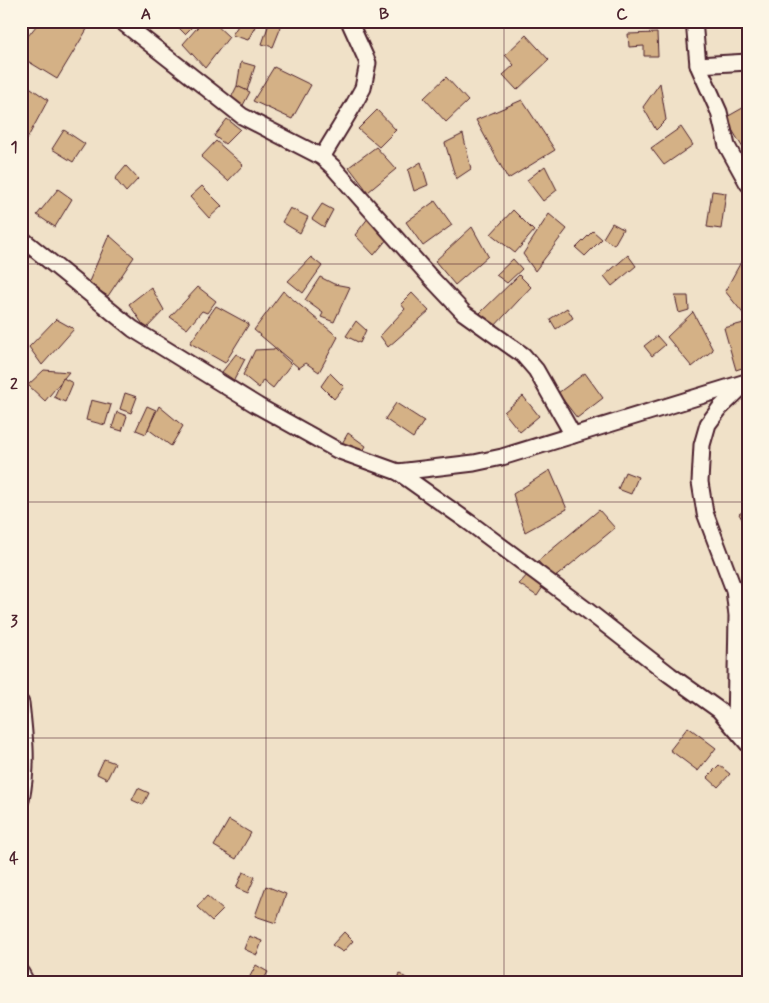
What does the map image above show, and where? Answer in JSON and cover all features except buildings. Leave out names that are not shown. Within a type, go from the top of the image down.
[{"type":"street","points":[[120,21],[242,116],[322,157],[333,167],[464,313],[523,355],[536,370],[573,435]]},
{"type":"street","points":[[322,157],[362,88],[368,63],[349,21]]},
{"type":"street","points":[[694,21],[698,65],[718,112],[727,146],[748,184]]},
{"type":"street","points":[[698,65],[748,62]]},
{"type":"street","points":[[21,238],[133,329],[258,406],[337,450],[398,472],[478,529],[670,675],[720,710],[748,744]]},
{"type":"street","points":[[398,472],[474,463],[502,457],[748,381]]},
{"type":"street","points":[[735,727],[737,616],[734,590],[705,513],[700,482],[702,445],[708,424],[720,408],[748,381]]},
{"type":"street","points":[[21,703],[26,760],[25,781],[21,800]]},
{"type":"street","points":[[21,974],[26,982]]}]
